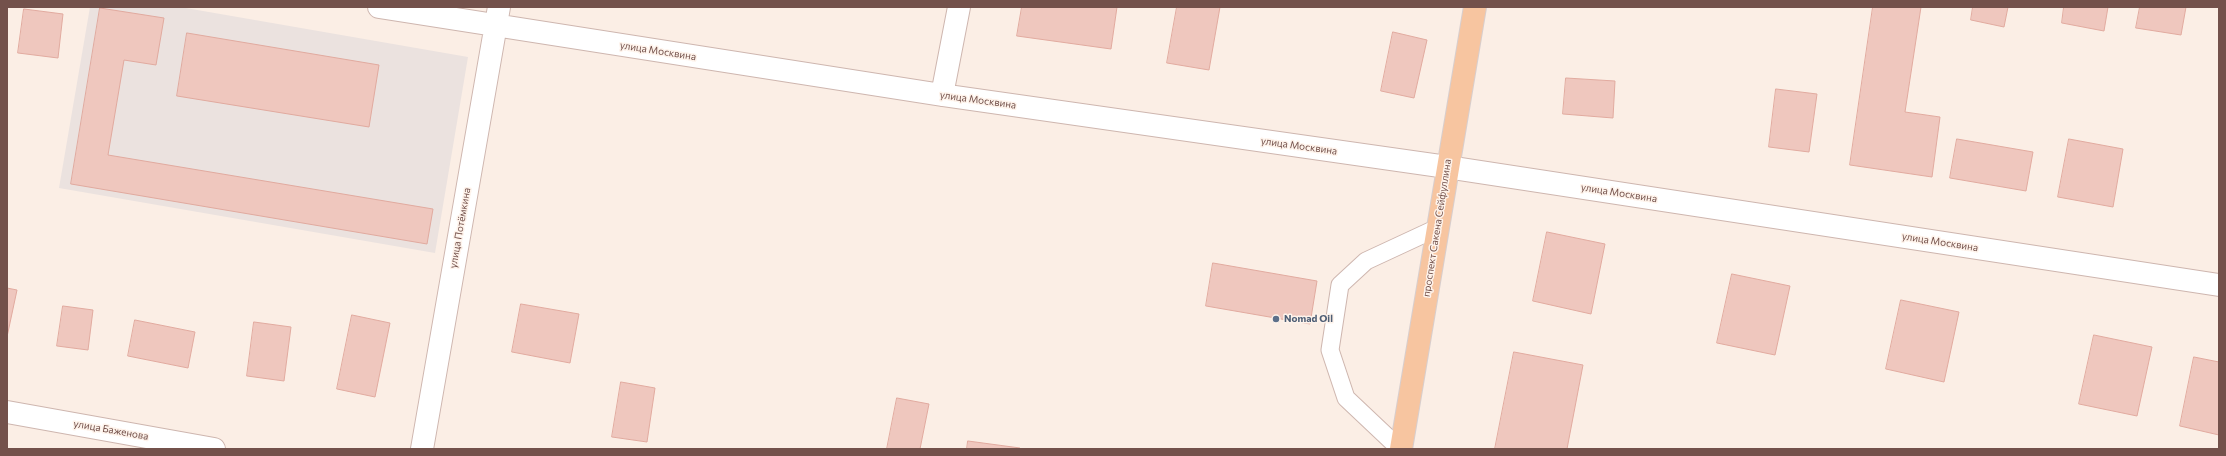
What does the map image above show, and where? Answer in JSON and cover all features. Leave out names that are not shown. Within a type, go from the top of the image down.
[{"type":"main road","name":"проспект Сакена Сейфуллина","points":[[1400,449],[1475,7]]},
{"type":"street","name":"улица Москвина","points":[[379,7],[497,17],[942,95],[1447,167],[2219,285]]},
{"type":"street","points":[[942,95],[959,7]]},
{"type":"street","name":"улица Потёмкина","points":[[422,449],[497,17]]},
{"type":"street","name":"улица Баженова","points":[[7,412],[214,449]]},
{"type":"lane","points":[[1400,449],[1346,398],[1330,350],[1340,285],[1366,261],[1437,228]]},
{"type":"shaded area","points":[[90,7],[180,7],[468,57],[435,253],[59,188]]},
{"type":"building","points":[[1022,7],[1117,7],[1111,49],[1017,36]]},
{"type":"building","points":[[1177,7],[1220,7],[1209,70],[1167,63]]},
{"type":"building","points":[[1873,7],[1921,7],[1905,112],[1940,117],[1932,177],[1850,165]]},
{"type":"building","points":[[1973,7],[2008,7],[2004,27],[1971,20]]},
{"type":"building","points":[[2064,7],[2108,7],[2104,31],[2062,23]]},
{"type":"building","points":[[2140,7],[2186,7],[2181,35],[2136,28]]},
{"type":"building","points":[[100,8],[164,18],[156,65],[124,60],[108,155],[433,209],[427,244],[71,184]]},
{"type":"building","points":[[24,9],[63,14],[58,58],[18,53]]},
{"type":"building","points":[[1393,32],[1427,40],[1414,98],[1381,91]]},
{"type":"building","points":[[187,33],[379,65],[369,127],[177,96]]},
{"type":"building","points":[[1566,78],[1615,81],[1613,118],[1563,114]]},
{"type":"building","points":[[1776,89],[1817,94],[1809,152],[1769,147]]},
{"type":"building","points":[[1957,139],[2033,152],[2026,191],[1950,178]]},
{"type":"building","points":[[2069,139],[2123,149],[2113,207],[2058,197]]},
{"type":"building","points":[[1547,232],[1605,244],[1591,314],[1533,301]]},
{"type":"building","points":[[1213,263],[1317,281],[1310,324],[1206,306]]},
{"type":"building","points":[[1732,274],[1790,286],[1775,355],[1717,343]]},
{"type":"building","points":[[7,288],[17,290],[7,337]]},
{"type":"building","points":[[1901,300],[1959,312],[1944,382],[1886,369]]},
{"type":"building","points":[[521,304],[579,314],[570,363],[512,352]]},
{"type":"building","points":[[63,306],[93,310],[88,350],[57,346]]},
{"type":"building","points":[[352,315],[390,323],[375,397],[337,389]]},
{"type":"building","points":[[135,320],[195,332],[188,368],[128,356]]},
{"type":"building","points":[[254,322],[291,327],[284,381],[247,376]]},
{"type":"building","points":[[2094,335],[2152,347],[2137,416],[2079,404]]},
{"type":"building","points":[[1514,352],[1583,365],[1567,449],[1495,449]]},
{"type":"building","points":[[2194,357],[2219,362],[2219,435],[2180,426]]},
{"type":"building","points":[[621,382],[655,388],[647,442],[612,437]]},
{"type":"building","points":[[897,398],[929,404],[920,449],[887,449]]},
{"type":"building","points":[[968,441],[1020,448],[1020,449],[967,449]]},
{"type":"place","name":"Nomad Oil","points":[[1276,319]]}]
